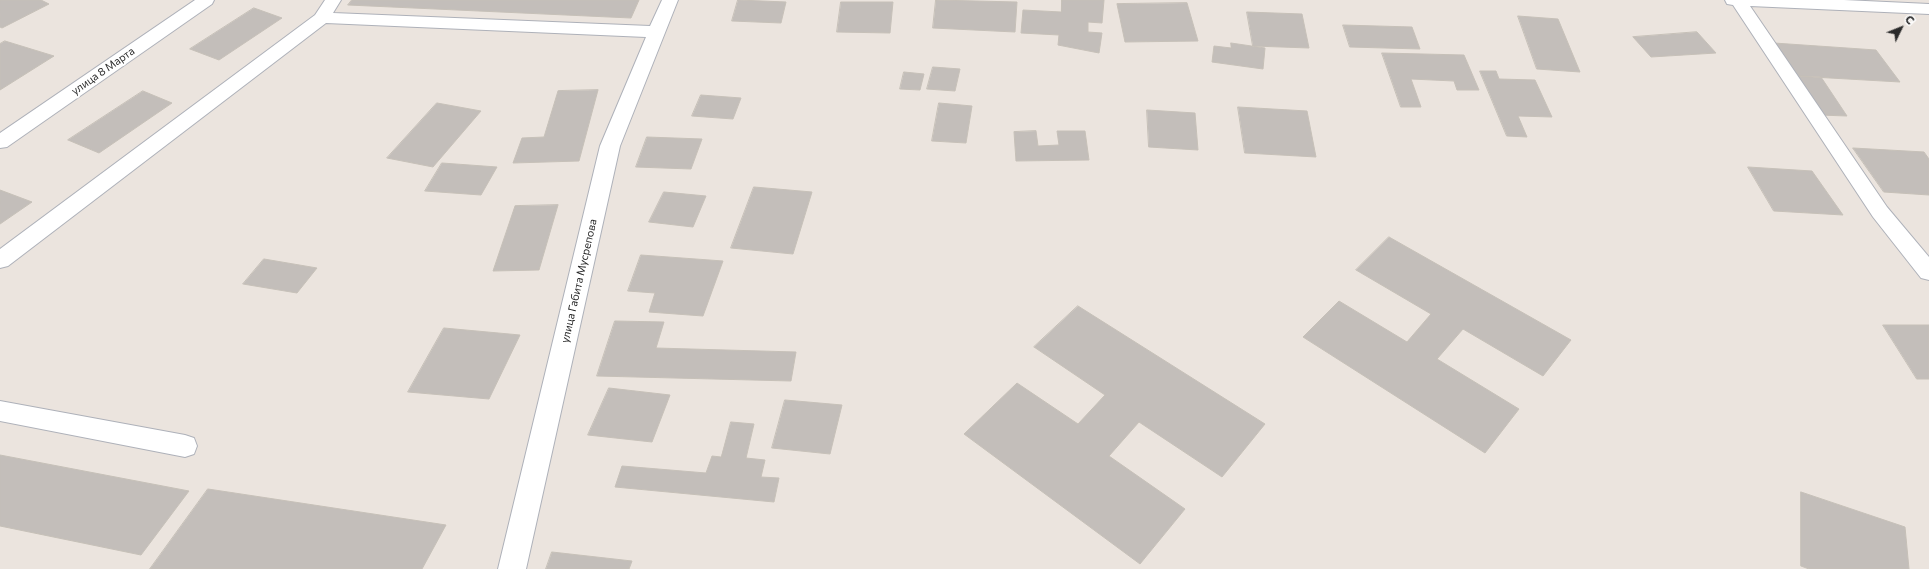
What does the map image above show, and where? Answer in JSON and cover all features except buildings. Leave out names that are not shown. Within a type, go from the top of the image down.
[{"type":"street","name":"улица 8 Марта","points":[[0,142],[206,0]]},
{"type":"street","points":[[0,260],[322,18],[333,0]]},
{"type":"street","name":"улица Габита Мусрепова","points":[[512,569],[610,146],[670,0]]},
{"type":"street","points":[[1733,0],[1929,9]]},
{"type":"street","points":[[1738,0],[1880,212],[1929,272]]},
{"type":"street","points":[[322,18],[657,32]]},
{"type":"street","points":[[0,411],[185,446]]}]
